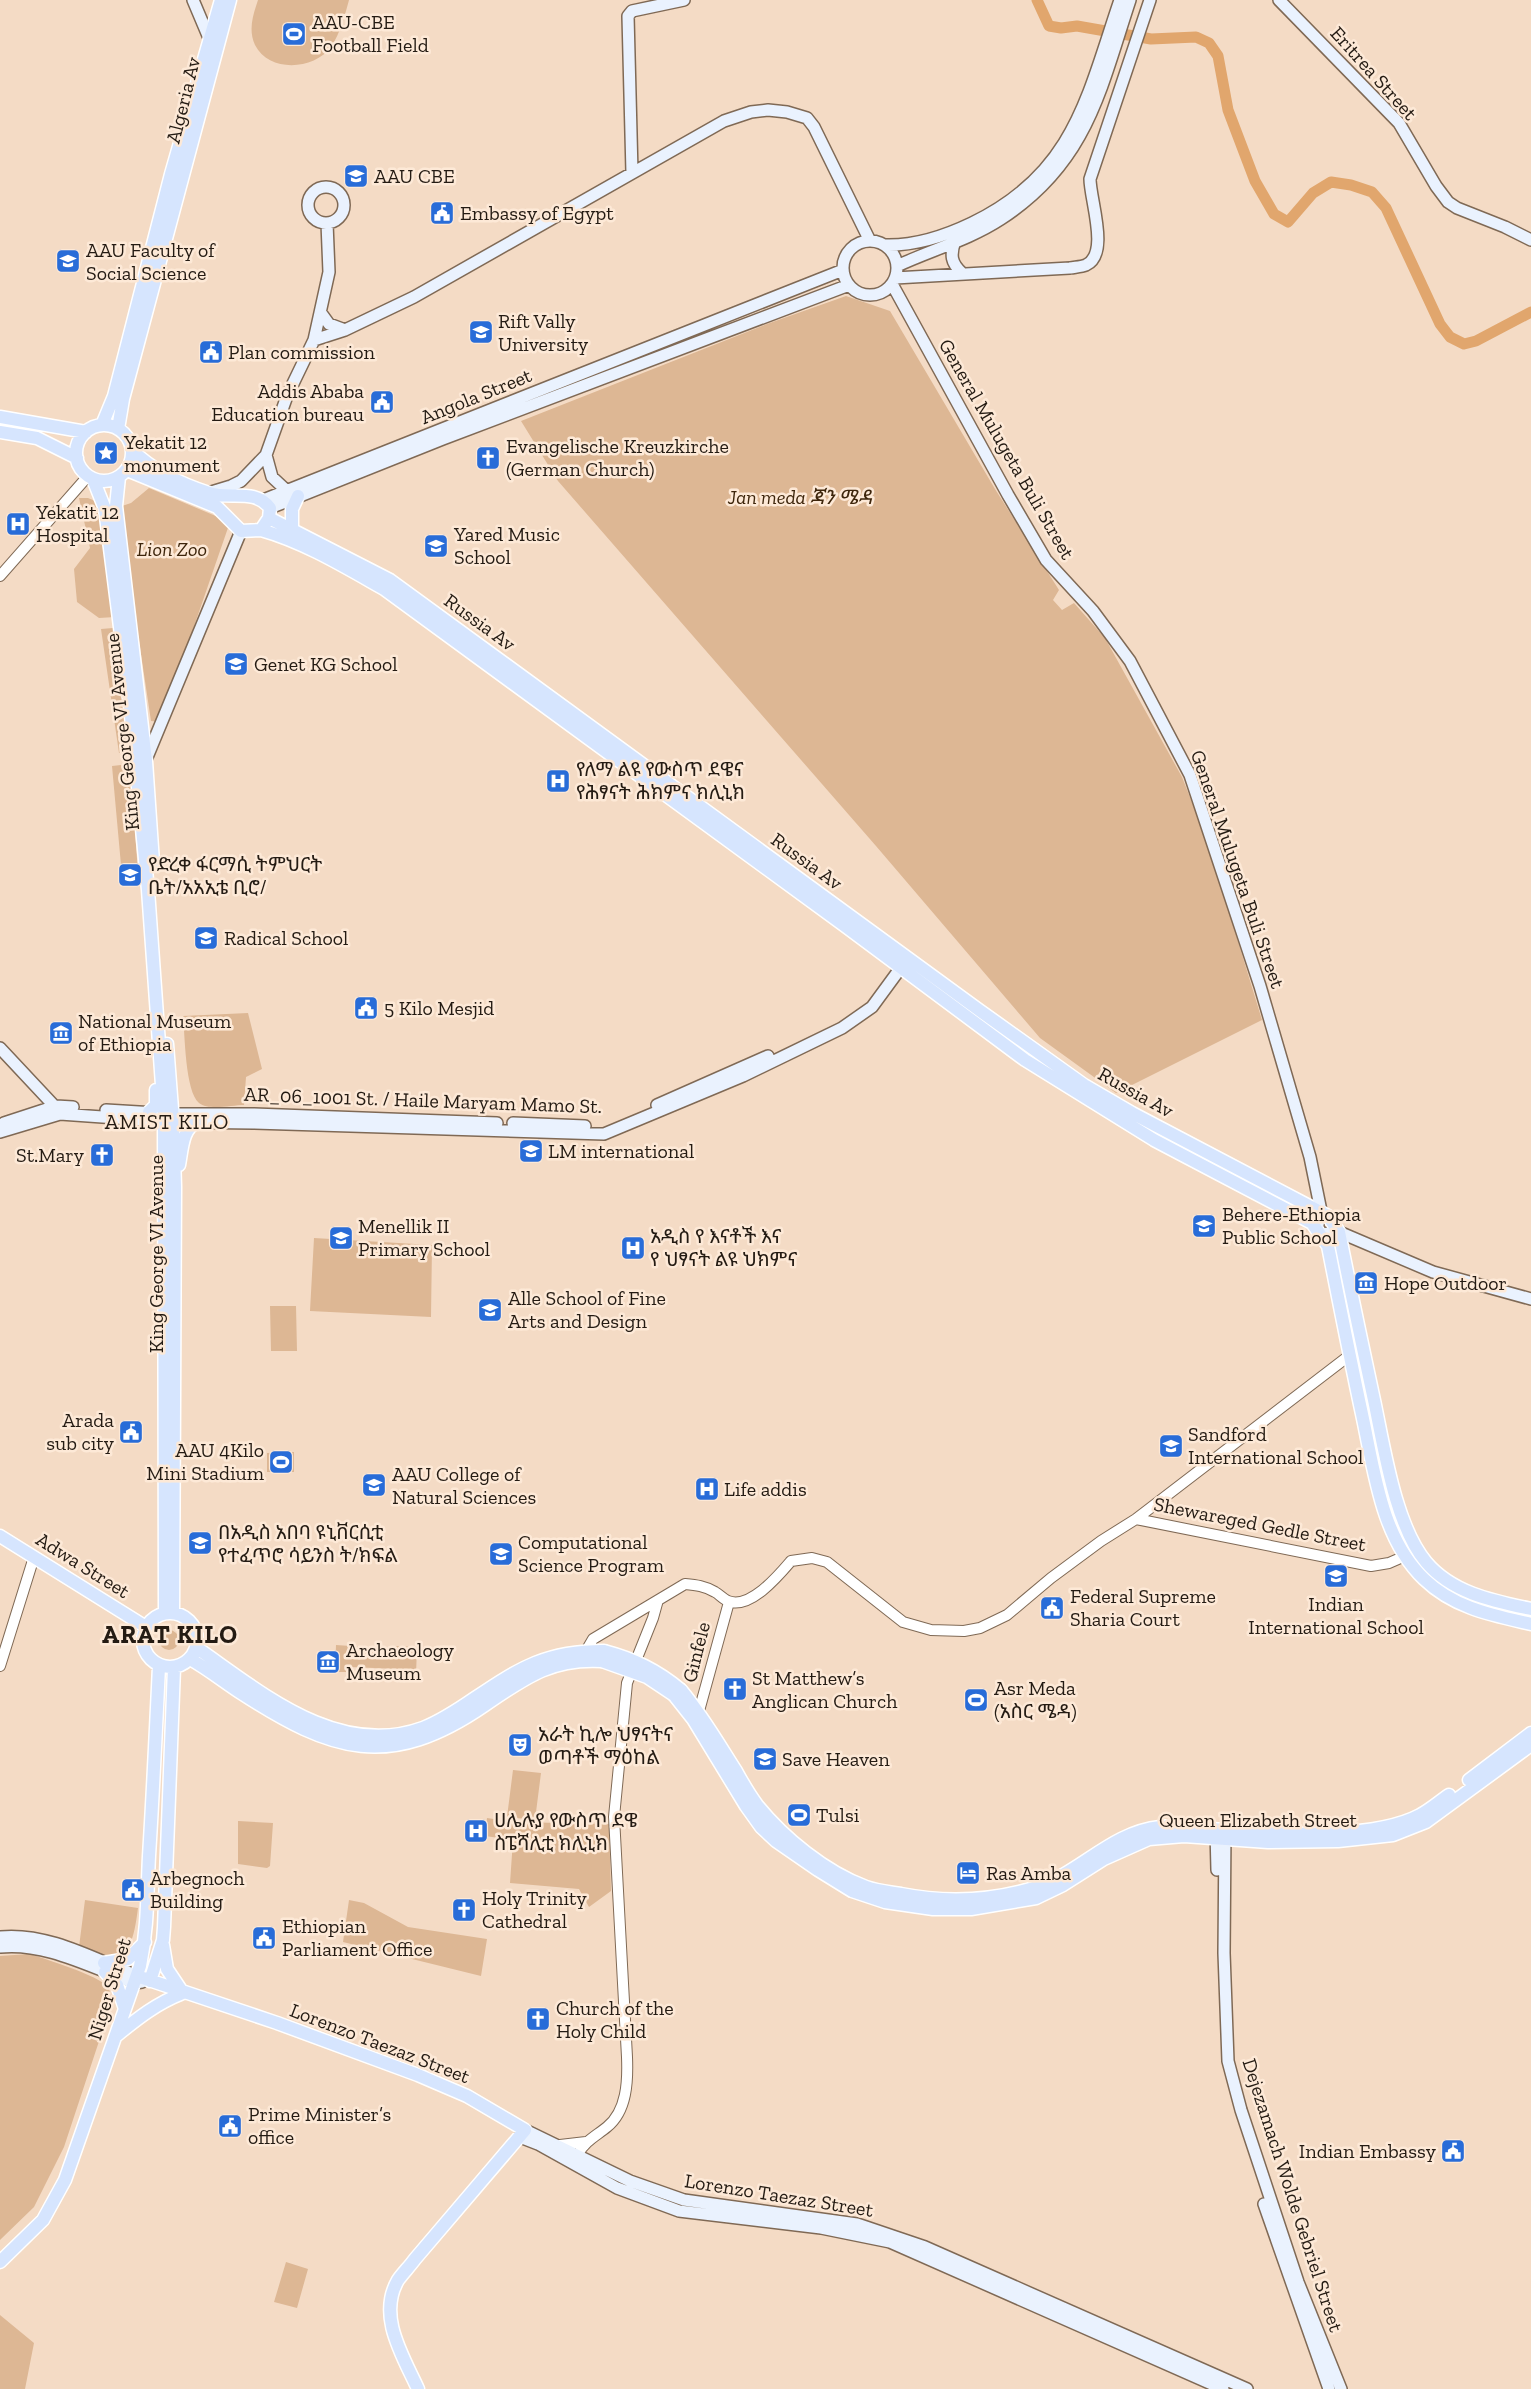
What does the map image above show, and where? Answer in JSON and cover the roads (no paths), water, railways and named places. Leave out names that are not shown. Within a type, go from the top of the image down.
[{"type":"main road","points":[[193,0],[215,51]]},
{"type":"main road","name":"Algeria Av","points":[[169,209],[209,37],[220,0]]},
{"type":"main road","name":"Algeria Av","points":[[169,209],[230,0]]},
{"type":"main road","points":[[632,173],[628,16],[632,11],[684,0]]},
{"type":"main road","points":[[897,266],[1000,220],[1048,166],[1071,134],[1091,90],[1120,0]]},
{"type":"main road","points":[[885,245],[895,258],[897,266],[893,281],[880,293],[872,295],[856,291],[849,285],[843,270],[846,256],[856,245],[870,241],[885,245],[909,245],[940,236],[1033,196],[1055,172],[1083,132],[1111,61],[1130,0]]},
{"type":"main road","points":[[893,281],[962,273],[1070,268],[1085,265],[1093,260],[1098,243],[1098,228],[1090,191],[1090,178],[1150,0]]},
{"type":"main road","name":"Eritrea Street","points":[[1279,0],[1399,124],[1436,186],[1448,202],[1457,208],[1505,227],[1531,240]]},
{"type":"main road","points":[[314,340],[345,330],[414,297],[632,173],[736,116],[751,112],[787,112],[807,118],[814,127],[870,241]]},
{"type":"main road","points":[[118,429],[132,349],[169,209]]},
{"type":"main road","points":[[208,493],[241,481],[266,455],[287,396],[314,340],[329,272],[327,223]]},
{"type":"main road","points":[[955,241],[951,254],[952,260],[962,273]]},
{"type":"main road","name":"Angola Street","points":[[267,508],[292,493],[766,303],[843,270]]},
{"type":"main road","name":"General Mulugeta Buli Street","points":[[893,281],[1008,495],[1046,560],[1070,589],[1093,611],[1130,661],[1190,774],[1272,1025],[1310,1157],[1321,1211]]},
{"type":"main road","points":[[292,493],[849,285]]},
{"type":"main road","points":[[766,303],[771,315]]},
{"type":"main road","points":[[321,313],[329,324],[345,330]]},
{"type":"main road","points":[[102,425],[111,407],[132,349]]},
{"type":"main road","points":[[0,417],[86,432]]},
{"type":"main road","points":[[102,425],[118,429],[127,437],[132,450],[132,460],[123,473],[111,480],[90,477],[80,468],[76,448],[86,432],[93,427],[102,425]]},
{"type":"main road","points":[[0,432],[37,438],[77,458]]},
{"type":"main road","points":[[132,450],[155,469],[208,493],[219,502],[241,530],[146,761],[136,770]]},
{"type":"main road","points":[[266,455],[272,477],[292,493]]},
{"type":"main road","points":[[123,473],[219,502]]},
{"type":"main road","name":"King George VI Avenue","points":[[123,473],[116,506],[136,770],[148,890],[158,1045],[175,1187],[169,1613]]},
{"type":"main road","name":"King George VI Avenue","points":[[90,477],[105,509],[146,761],[168,1118],[169,1613]]},
{"type":"main road","points":[[292,493],[292,530]]},
{"type":"main road","name":"Russia Av","points":[[219,502],[252,496],[292,530],[348,557],[901,960],[1084,1084],[1181,1138],[1321,1211],[1332,1220],[1338,1232]]},
{"type":"main road","points":[[261,530],[267,508]]},
{"type":"main road","name":"Russia Av","points":[[241,530],[261,530],[279,535],[350,569],[387,584]]},
{"type":"main road","name":"Russia Av","points":[[901,960],[1025,1060],[1079,1096],[1174,1151],[1308,1220],[1319,1231]]},
{"type":"main road","name":"AR_06_1001 St. / Haile Maryam Mamo St.","points":[[168,1118],[254,1114],[604,1130],[615,1123],[785,1053],[833,1026],[865,1004],[901,960]]},
{"type":"main road","points":[[149,1112],[156,1105],[158,1045]]},
{"type":"main road","points":[[0,1048],[58,1110]]},
{"type":"main road","points":[[0,1124],[58,1110],[149,1112],[168,1118]]},
{"type":"main road","points":[[0,1132],[58,1110],[198,1122],[604,1130]]},
{"type":"main road","points":[[175,1187],[186,1132],[192,1124],[198,1122]]},
{"type":"main road","points":[[1174,1151],[1181,1138]]},
{"type":"main road","points":[[1321,1211],[1319,1231],[1338,1232],[1433,1272],[1531,1299]]},
{"type":"main road","name":"Shewareged Gedle Street","points":[[1319,1231],[1328,1246],[1349,1355],[1388,1518],[1405,1557],[1424,1579],[1455,1602],[1469,1609],[1531,1624]]},
{"type":"main road","points":[[1338,1232],[1398,1504],[1417,1550],[1427,1563],[1454,1585],[1483,1598],[1531,1609]]},
{"type":"main road","name":"Adwa Street","points":[[0,1536],[146,1627]]},
{"type":"main road","points":[[169,1613],[188,1619],[197,1633],[193,1654],[174,1668],[159,1666],[148,1658],[142,1643],[146,1627],[150,1621],[169,1613]]},
{"type":"main road","name":"Queen Elizabeth Street","points":[[193,1654],[310,1720],[345,1734],[378,1736],[402,1734],[424,1728],[534,1662],[555,1655],[586,1652],[603,1656],[629,1658],[648,1666],[678,1693],[696,1715],[728,1778],[761,1827],[776,1841],[852,1891],[885,1902],[953,1910],[1011,1904],[1036,1898],[1063,1885],[1104,1859],[1150,1839],[1221,1834],[1314,1833],[1374,1828],[1406,1821],[1420,1815],[1466,1783],[1531,1733]]},
{"type":"main road","name":"Queen Elizabeth Street","points":[[193,1654],[288,1722],[335,1741],[371,1748],[391,1748],[423,1739],[446,1729],[484,1706],[521,1680],[570,1661],[603,1656]]},
{"type":"main road","name":"Niger Street","points":[[0,2262],[43,2220],[56,2199],[75,2154],[136,1979],[145,1942],[149,1904],[149,1859],[159,1666]]},
{"type":"main road","name":"Niger Street","points":[[150,1981],[163,1940],[174,1668]]},
{"type":"main road","name":"Queen Elizabeth Street","points":[[1221,1834],[1268,1842],[1338,1841],[1393,1835],[1426,1822],[1531,1745]]},
{"type":"main road","name":"Dejezamach Wolde Gebriel Street","points":[[1221,1834],[1220,2037],[1224,2069],[1231,2100],[1277,2245],[1329,2389]]},
{"type":"main road","name":"Dejezamach Wolde Gebriel Street","points":[[1221,1834],[1228,2061],[1241,2110],[1298,2282],[1341,2389]]},
{"type":"main road","points":[[0,1937],[30,1937],[53,1942],[104,1968],[117,1985],[125,2009]]},
{"type":"main road","points":[[115,2037],[144,2012],[163,2000],[183,1992],[167,1969],[163,1940]]},
{"type":"main road","points":[[104,1968],[128,1959],[145,1942]]},
{"type":"main road","points":[[0,1947],[10,1946],[41,1950],[136,1979]]},
{"type":"main road","name":"Lorenzo Taezaz Street","points":[[136,1979],[150,1981],[277,2023],[418,2074],[467,2096],[538,2144],[617,2188],[642,2198],[679,2211],[821,2228],[890,2242],[1247,2389]]},
{"type":"main road","points":[[418,2389],[392,2328],[390,2310],[394,2290],[399,2279],[415,2259],[523,2134]]},
{"type":"main road","name":"Lorenzo Taezaz Street","points":[[523,2134],[560,2145],[630,2180],[684,2200],[857,2224],[881,2230],[925,2247],[1223,2389]]},
{"type":"street","points":[[0,576],[90,477]]},
{"type":"street","name":"Shewareged Gedle Street","points":[[729,1602],[748,1598],[773,1584],[791,1561],[812,1558],[827,1562],[903,1622],[931,1630],[950,1632],[980,1628],[1007,1615],[1051,1578],[1101,1541],[1136,1519],[1363,1345]]},
{"type":"street","name":"Shewareged Gedle Street","points":[[1136,1519],[1371,1566],[1405,1557]]},
{"type":"street","points":[[1405,1557],[1417,1550]]},
{"type":"street","points":[[0,1666],[34,1557]]},
{"type":"street","points":[[586,1652],[593,1639],[685,1584],[702,1586],[729,1602]]},
{"type":"street","points":[[578,2154],[586,2142],[609,2125],[619,2114],[626,2087],[627,2057],[614,1817],[626,1690],[658,1600]]},
{"type":"street","name":"Ginfele","points":[[696,1715],[729,1602]]},
{"type":"street","points":[[560,2145],[586,2142]]},
{"type":"waterway","points":[[1037,0],[1049,26],[1061,28],[1077,26],[1151,39],[1196,37],[1209,43],[1218,56],[1228,110],[1255,181],[1274,214],[1288,222],[1313,193],[1331,182],[1351,185],[1372,192],[1386,208],[1440,324],[1450,337],[1464,344],[1476,341],[1531,312]]},
{"type":"place","name":"AAU-CBE Football Field","points":[[294,34]]},
{"type":"place","name":"AAU CBE","points":[[356,176]]},
{"type":"place","name":"Embassy of Egypt","points":[[442,213]]},
{"type":"place","name":"AAU Faculty of Social Science","points":[[68,261]]},
{"type":"place","name":"Rift Vally University","points":[[481,332]]},
{"type":"place","name":"Plan commission","points":[[211,352]]},
{"type":"place","name":"Addis Ababa Education bureau","points":[[382,402]]},
{"type":"place","name":"Yekatit 12 monument","points":[[106,453]]},
{"type":"place","name":"Evangelische Kreuzkirche (German Church)","points":[[488,458]]},
{"type":"place","name":"Yekatit 12 Hospital","points":[[18,524]]},
{"type":"place","name":"Yared Music School","points":[[436,546]]},
{"type":"place","name":"Genet KG School","points":[[236,664]]},
{"type":"place","name":"የለማ ልዩ የውስጥ ደዌና የሕፃናት ሕክምና ክሊኒክ","points":[[558,781]]},
{"type":"place","name":"የድረቀ ፋርማሲ ትምህርት ቤት/አአኢቴ ቢሮ/","points":[[130,875]]},
{"type":"place","name":"Radical School","points":[[206,938]]},
{"type":"place","name":"5 Kilo Mesjid","points":[[366,1008]]},
{"type":"place","name":"National Museum of Ethiopia","points":[[61,1033]]},
{"type":"place","name":"LM international","points":[[531,1151]]},
{"type":"place","name":"St.Mary","points":[[102,1155]]},
{"type":"place","name":"Behere-Ethiopia Public School","points":[[1204,1226]]},
{"type":"place","name":"Menellik II Primary School","points":[[341,1238]]},
{"type":"place","name":"አዲስ የ እናቶች እና የ ህፃናት ልዩ ህክምና","points":[[633,1248]]},
{"type":"place","name":"Hope Outdoor","points":[[1366,1283]]},
{"type":"place","name":"Alle School of Fine Arts and Design","points":[[490,1310]]},
{"type":"place","name":"Arada sub city","points":[[131,1432]]},
{"type":"place","name":"Sandford International School","points":[[1171,1446]]},
{"type":"place","name":"AAU 4Kilo Mini Stadium","points":[[281,1462]]},
{"type":"place","name":"AAU College of Natural Sciences","points":[[374,1485]]},
{"type":"place","name":"Life addis","points":[[707,1489]]},
{"type":"place","name":"በአዲስ አበባ ዩኒቨርሲቲ የተፈጥሮ ሳይንስ ት/ክፍል","points":[[200,1543]]},
{"type":"place","name":"Computational Science Program","points":[[501,1554]]},
{"type":"place","name":"Indian International School","points":[[1336,1576]]},
{"type":"place","name":"Federal Supreme Sharia Court","points":[[1052,1608]]},
{"type":"place","name":"Archaeology Museum","points":[[328,1662]]},
{"type":"place","name":"St Matthew’s Anglican Church","points":[[735,1689]]},
{"type":"place","name":"Asr Meda (አስር ሜዳ)","points":[[976,1700]]},
{"type":"place","name":"አራት ኪሎ ህፃናትና ወጣቶች ማዕከል","points":[[520,1745]]},
{"type":"place","name":"Save Heaven","points":[[765,1759]]},
{"type":"place","name":"Tulsi","points":[[799,1815]]},
{"type":"place","name":"ሀሌሉያ የውስጥ ደዌ ስፔሻሊቲ ክሊኒክ","points":[[476,1831]]},
{"type":"place","name":"Ras Amba","points":[[968,1873]]},
{"type":"place","name":"Arbegnoch Building","points":[[133,1890]]},
{"type":"place","name":"Holy Trinity Cathedral","points":[[464,1910]]},
{"type":"place","name":"Ethiopian Parliament Office","points":[[264,1938]]},
{"type":"place","name":"Church of the Holy Child","points":[[538,2019]]},
{"type":"place","name":"Prime Minister’s office","points":[[230,2126]]},
{"type":"place","name":"Indian Embassy","points":[[1453,2151]]},
{"type":"district","name":"AMIST KILO","points":[[167,1121]]},
{"type":"district","name":"ARAT KILO","points":[[170,1634]]},
{"type":"park label","name":"Jan meda ጃን ሜዳ","points":[[800,497]]},
{"type":"park label","name":"Lion Zoo","points":[[172,549]]}]
